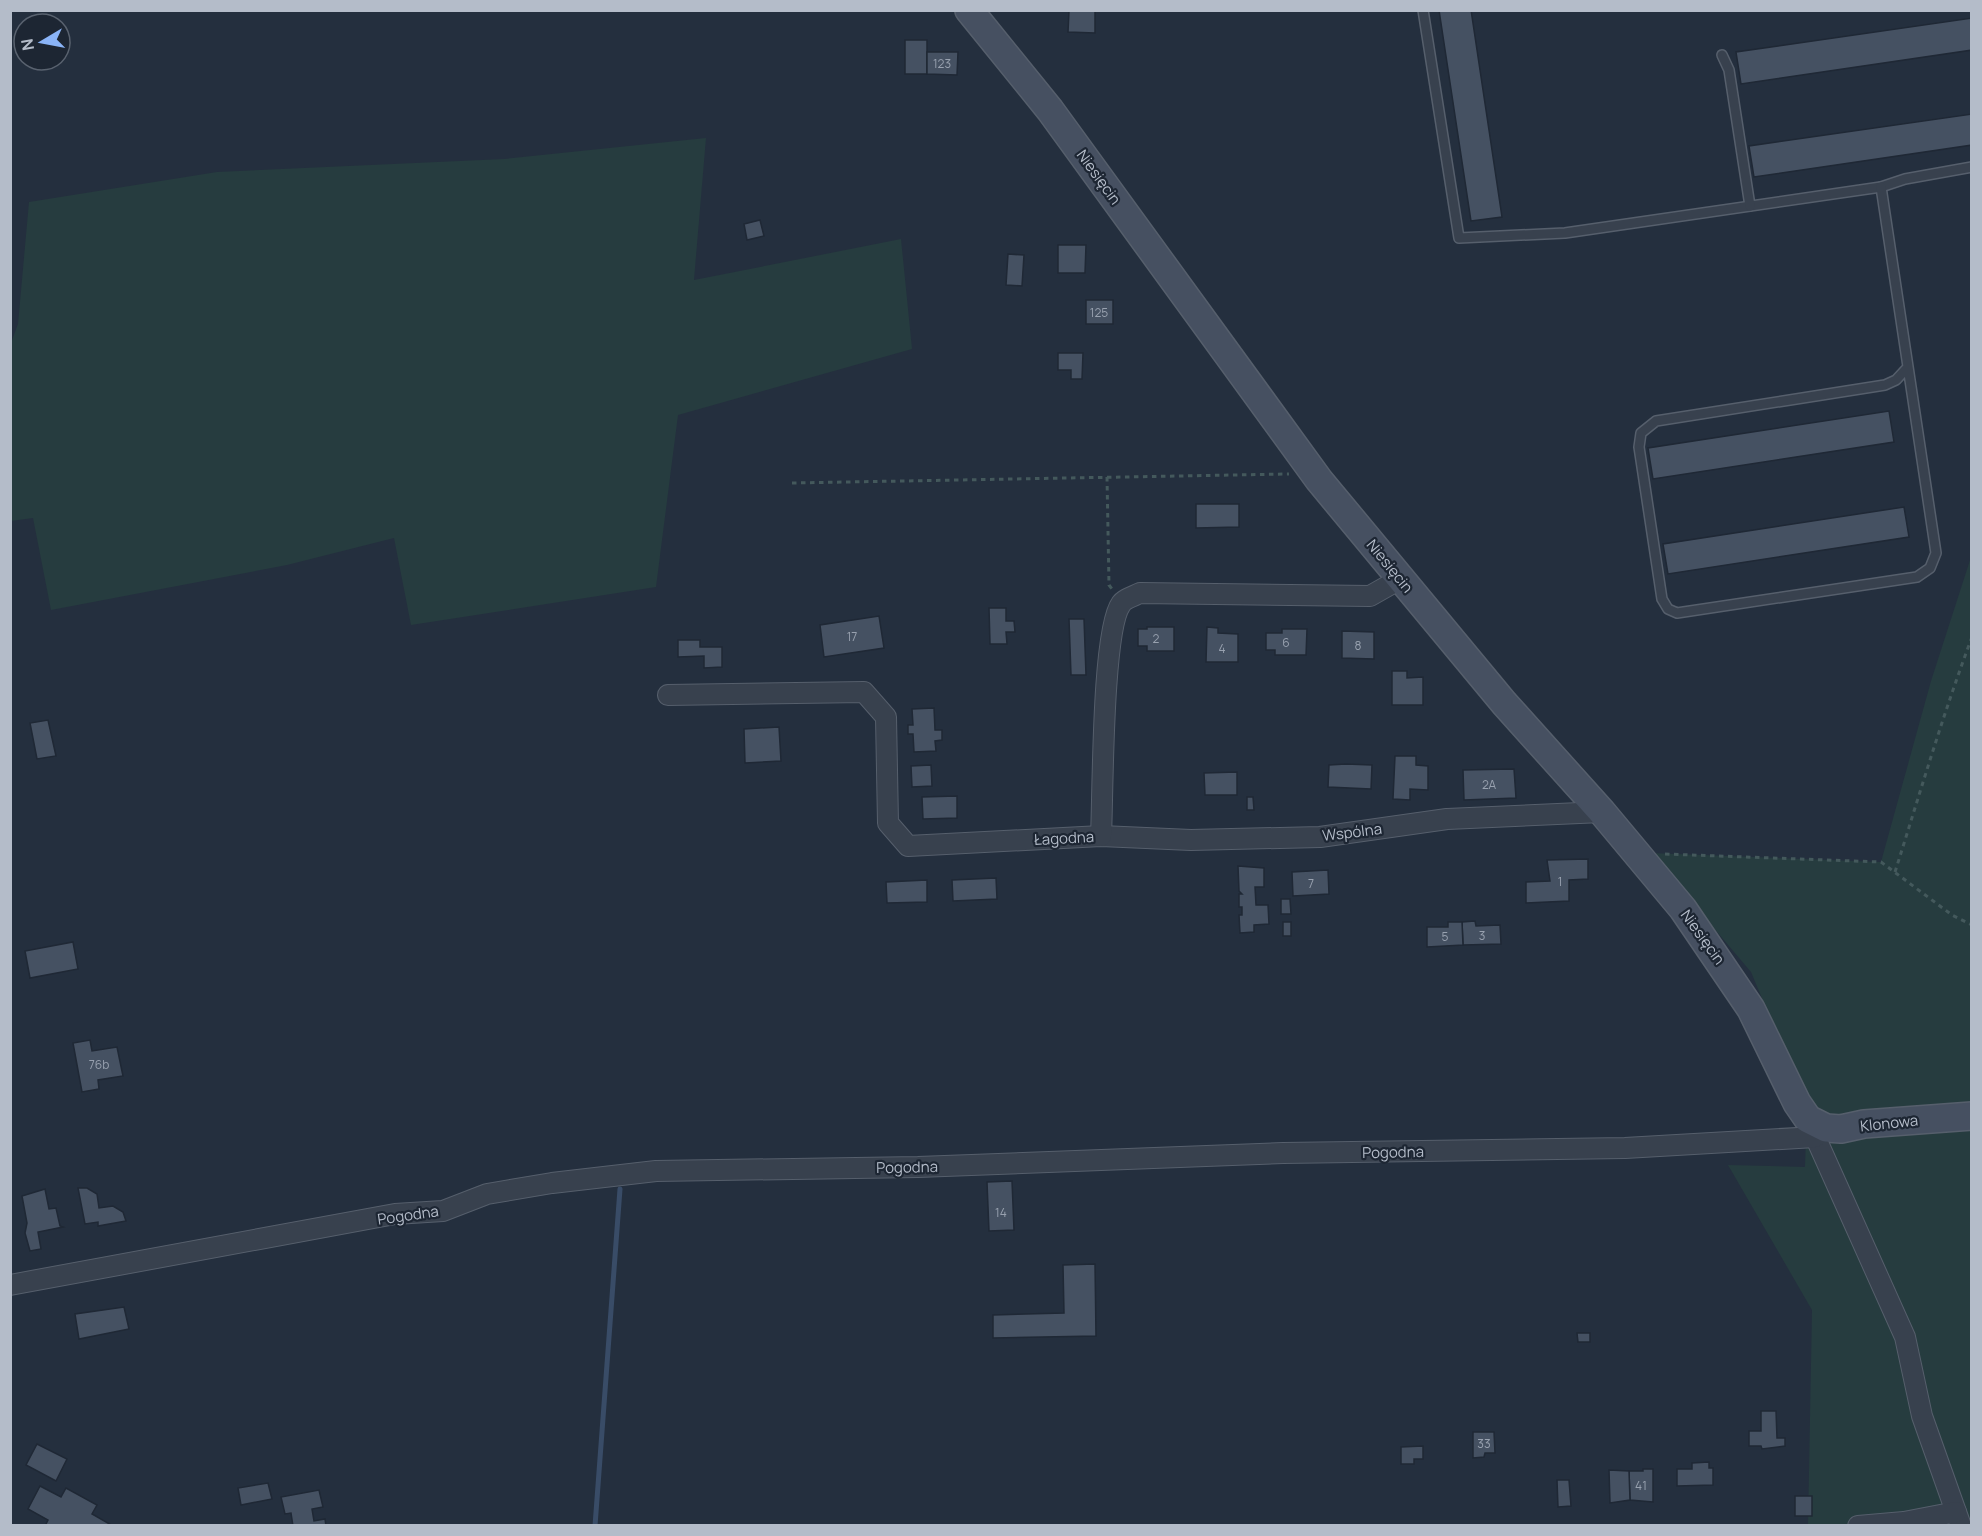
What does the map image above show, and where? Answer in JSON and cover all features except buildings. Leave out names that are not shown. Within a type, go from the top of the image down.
[{"type":"street","name":"Niesięcin","points":[[969,10],[1050,110],[1311,468],[1400,579],[1527,730],[1637,853],[1705,939],[1740,990],[1761,1027],[1811,1128]]},
{"type":"street","points":[[1121,603],[1140,593],[1370,596],[1400,579]]},
{"type":"street","name":"Łagodna","points":[[668,695],[864,693],[886,717],[888,823],[908,846],[1101,836],[1105,716],[1112,624],[1121,603]]},
{"type":"street","name":"Wspólna","points":[[1101,836],[1191,840],[1320,837],[1448,819],[1602,812]]},
{"type":"street","name":"Klonowa","points":[[1811,1128],[1841,1129],[1864,1124],[1971,1116]]},
{"type":"street","points":[[1811,1128],[1905,1337],[1922,1416],[1959,1519],[1858,1526]]},
{"type":"street","name":"Pogodna","points":[[10,1285],[395,1214],[443,1212],[487,1194],[623,1174],[918,1167],[1283,1153],[1625,1148],[1811,1128]]},
{"type":"lane","points":[[1423,10],[1459,238],[1565,233],[1881,187],[1905,179],[1971,167]]},
{"type":"lane","points":[[1722,55],[1729,70],[1750,206]]},
{"type":"lane","points":[[1881,187],[1936,553],[1930,568],[1917,577],[1677,613],[1668,609],[1662,599],[1639,447],[1641,433],[1656,421],[1885,385],[1896,380],[1908,367]]},
{"type":"path","points":[[792,483],[1294,474],[1311,468]]},
{"type":"path","points":[[1107,477],[1110,585],[1121,603]]},
{"type":"path","points":[[1895,872],[1930,765],[1937,735],[1971,637]]},
{"type":"path","points":[[1637,853],[1881,862],[1952,915],[1971,925]]},
{"type":"green space","points":[[706,138],[694,280],[901,239],[912,349],[678,415],[656,587],[411,625],[394,538],[287,565],[51,610],[33,518],[11,521],[11,343],[18,324],[29,202],[217,172],[504,159]]},
{"type":"green space","points":[[1971,557],[1971,1525],[1808,1525],[1812,1310],[1728,1165],[1805,1167],[1807,1106],[1751,972],[1650,853],[1881,862],[1931,681]]},
{"type":"waterway","points":[[595,1526],[620,1189]]}]
